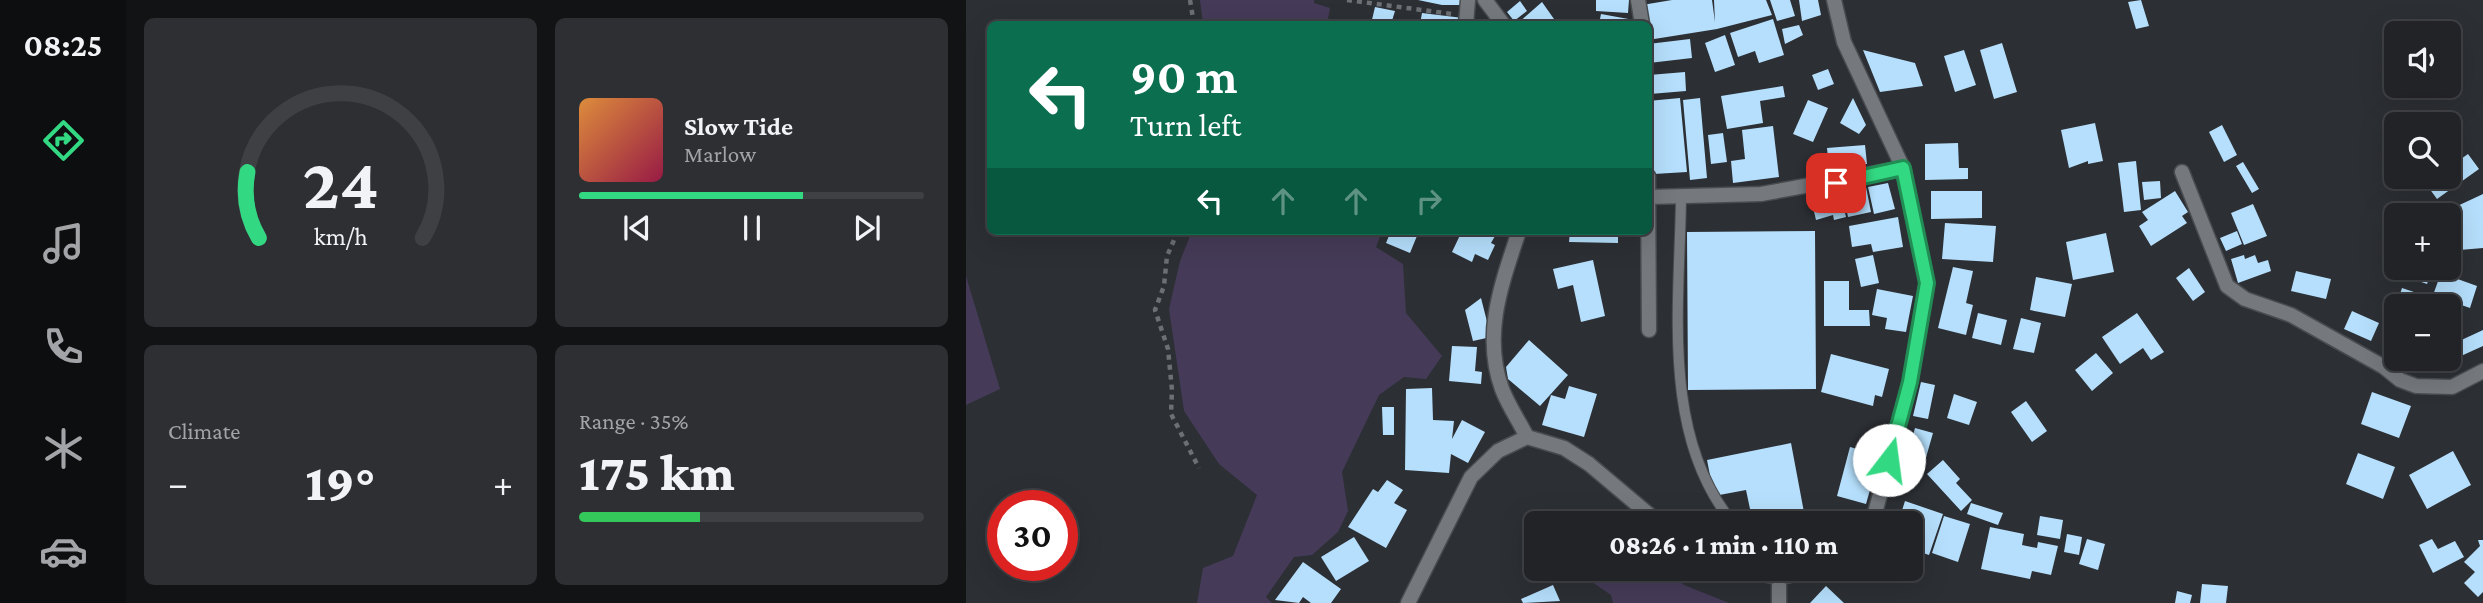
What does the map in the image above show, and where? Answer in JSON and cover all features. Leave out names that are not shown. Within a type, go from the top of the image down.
[{"type":"street","points":[[1466,20],[1468,0]]},
{"type":"street","points":[[1485,0],[1501,21]]},
{"type":"street","points":[[1834,0],[1844,42],[1903,168],[1927,283],[1910,382],[1876,511]]},
{"type":"street","points":[[1652,197],[1761,194],[1903,168]]},
{"type":"street","points":[[2182,172],[2227,286],[2245,299],[2291,315],[2384,367],[2400,380],[2416,386],[2452,387],[2483,371]]},
{"type":"street","points":[[1517,235],[1494,306],[1493,339],[1501,388],[1527,437]]},
{"type":"street","points":[[1649,235],[1649,330]]},
{"type":"street","points":[[1408,603],[1471,477],[1498,451],[1527,437],[1564,448],[1589,464],[1645,511]]},
{"type":"street","points":[[1776,581],[1779,603]]},
{"type":"lane","points":[[1681,196],[1680,374],[1688,429],[1714,499],[1724,511]]},
{"type":"path","points":[[1191,0],[1194,21]]},
{"type":"path","points":[[1347,0],[1466,20]]},
{"type":"path","points":[[1176,235],[1167,256],[1164,286],[1155,310],[1168,349],[1172,390],[1171,414],[1199,468]]},
{"type":"shaded area","points":[[1200,0],[1314,0],[1314,3],[1330,8],[1328,21],[1203,21]]},
{"type":"shaded area","points":[[1190,235],[1380,235],[1376,247],[1403,264],[1406,313],[1442,356],[1426,379],[1404,377],[1379,395],[1342,472],[1348,511],[1338,532],[1312,555],[1294,557],[1266,597],[1272,603],[1197,603],[1203,568],[1233,556],[1257,495],[1219,464],[1184,411],[1169,309],[1180,261]]},
{"type":"shaded area","points":[[966,276],[1000,389],[966,405]]},
{"type":"shaded area","points":[[1591,581],[1679,581],[1729,603],[1613,603],[1611,595]]},
{"type":"building","points":[[1418,0],[1460,0],[1460,5],[1442,5]]},
{"type":"building","points":[[1596,0],[1629,0],[1628,13],[1596,11]]},
{"type":"building","points":[[1672,0],[1712,0],[1715,22],[1714,0],[1766,0],[1772,15],[1717,29],[1652,39],[1652,21],[1647,21],[1642,5]]},
{"type":"building","points":[[1770,0],[1790,0],[1795,16],[1777,21]]},
{"type":"building","points":[[1799,0],[1818,0],[1821,15],[1802,21]]},
{"type":"building","points":[[2141,0],[2149,26],[2136,29],[2128,2]]},
{"type":"building","points":[[1520,1],[1527,11],[1514,21],[1507,12]]},
{"type":"building","points":[[1542,2],[1554,19],[1551,21],[1520,21]]},
{"type":"building","points":[[1375,7],[1395,11],[1392,21],[1372,21]]},
{"type":"building","points":[[1422,13],[1463,18],[1462,21],[1421,21]]},
{"type":"building","points":[[1601,14],[1634,20],[1634,21],[1600,21]]},
{"type":"building","points":[[1773,19],[1784,55],[1759,63],[1755,51],[1738,57],[1730,33]]},
{"type":"building","points":[[1799,25],[1803,35],[1785,44],[1782,29]]},
{"type":"building","points":[[1725,35],[1735,65],[1715,72],[1705,43]]},
{"type":"building","points":[[1690,39],[1692,58],[1652,63],[1652,44]]},
{"type":"building","points":[[2002,43],[2017,92],[1994,99],[1980,50]]},
{"type":"building","points":[[1863,50],[1915,63],[1923,86],[1880,92]]},
{"type":"building","points":[[1964,50],[1976,85],[1955,92],[1944,56]]},
{"type":"building","points":[[1828,69],[1834,84],[1818,90],[1812,75]]},
{"type":"building","points":[[1685,72],[1686,91],[1652,94],[1652,75]]},
{"type":"building","points":[[1783,86],[1785,97],[1760,101],[1763,123],[1727,129],[1721,96]]},
{"type":"building","points":[[1680,98],[1687,172],[1654,174],[1652,101]]},
{"type":"building","points":[[1700,98],[1707,178],[1690,180],[1683,100]]},
{"type":"building","points":[[1853,98],[1866,125],[1859,134],[1840,123]]},
{"type":"building","points":[[1808,100],[1828,108],[1813,142],[1793,134]]},
{"type":"building","points":[[2095,123],[2103,161],[2088,164],[2088,161],[2069,168],[2061,130]]},
{"type":"building","points":[[2222,125],[2237,155],[2224,162],[2209,132]]},
{"type":"building","points":[[1773,126],[1779,177],[1733,183],[1731,161],[1745,159],[1742,130]]},
{"type":"building","points":[[1723,133],[1727,162],[1711,164],[1708,135]]},
{"type":"building","points":[[1958,143],[1959,168],[1968,168],[1968,179],[1925,180],[1925,144]]},
{"type":"building","points":[[1865,145],[1867,164],[1829,168],[1827,148]]},
{"type":"building","points":[[2468,154],[2479,169],[2461,182],[2461,159]]},
{"type":"building","points":[[2136,161],[2141,210],[2124,212],[2118,163]]},
{"type":"building","points":[[2243,162],[2259,189],[2252,193],[2236,166]]},
{"type":"building","points":[[2160,181],[2161,198],[2144,200],[2142,182]]},
{"type":"building","points":[[1888,183],[1895,209],[1874,214],[1868,187]]},
{"type":"building","points":[[1866,187],[1871,212],[1848,217],[1843,192]]},
{"type":"building","points":[[2430,189],[2451,189],[2437,199]]},
{"type":"building","points":[[1931,191],[1982,191],[1982,218],[1931,219]]},
{"type":"building","points":[[2175,191],[2188,212],[2182,216],[2187,223],[2151,246],[2139,226],[2148,220],[2142,212]]},
{"type":"building","points":[[2483,194],[2483,248],[2461,250],[2461,204]]},
{"type":"building","points":[[1841,196],[1846,217],[1834,220],[1833,215],[1816,220],[1812,203]]},
{"type":"building","points":[[2253,204],[2267,236],[2244,245],[2231,213]]},
{"type":"building","points":[[1898,217],[1903,247],[1873,252],[1871,244],[1852,247],[1849,226]]},
{"type":"building","points":[[1945,223],[1996,226],[1993,262],[1942,259]]},
{"type":"building","points":[[1815,231],[1816,389],[1688,390],[1687,232]]},
{"type":"building","points":[[2237,231],[2242,244],[2226,251],[2220,238]]},
{"type":"building","points":[[2106,233],[2114,272],[2073,280],[2066,242]]},
{"type":"building","points":[[1389,235],[1417,235],[1410,253],[1386,243]]},
{"type":"building","points":[[1460,235],[1495,236],[1491,243],[1495,245],[1488,260],[1475,254],[1472,262],[1452,252]]},
{"type":"building","points":[[1570,235],[1618,235],[1618,243],[1569,242]]},
{"type":"building","points":[[1873,255],[1879,283],[1861,287],[1855,259]]},
{"type":"building","points":[[2244,255],[2245,259],[2255,255],[2258,263],[2268,260],[2271,271],[2238,283],[2231,259]]},
{"type":"building","points":[[1593,260],[1605,316],[1581,322],[1573,285],[1558,289],[1553,269]]},
{"type":"building","points":[[1953,267],[1973,271],[1966,303],[1973,305],[1966,335],[1938,328]]},
{"type":"building","points":[[2189,268],[2205,292],[2193,301],[2176,278]]},
{"type":"building","points":[[2296,271],[2331,279],[2326,299],[2291,291]]},
{"type":"building","points":[[2036,277],[2072,284],[2065,317],[2030,310]]},
{"type":"building","points":[[2438,280],[2460,280],[2477,286],[2470,308],[2461,305],[2461,294],[2433,294]]},
{"type":"building","points":[[1824,281],[1849,281],[1849,310],[1869,310],[1870,326],[1824,326]]},
{"type":"building","points":[[2402,288],[2420,294],[2400,294]]},
{"type":"building","points":[[1877,289],[1913,296],[1906,332],[1885,329],[1887,318],[1872,315]]},
{"type":"building","points":[[1481,298],[1491,337],[1473,341],[1465,310]]},
{"type":"building","points":[[2352,311],[2379,323],[2371,341],[2344,329]]},
{"type":"building","points":[[1978,313],[2007,320],[2001,345],[1972,338]]},
{"type":"building","points":[[2137,313],[2164,352],[2151,360],[2143,348],[2120,364],[2102,337]]},
{"type":"building","points":[[2021,318],[2041,323],[2034,353],[2013,349]]},
{"type":"building","points":[[2483,330],[2483,346],[2461,356],[2461,340]]},
{"type":"building","points":[[1529,340],[1568,375],[1540,406],[1508,379],[1506,367]]},
{"type":"building","points":[[1452,346],[1477,347],[1475,371],[1482,372],[1481,384],[1449,381]]},
{"type":"building","points":[[2096,353],[2113,373],[2092,391],[2075,370]]},
{"type":"building","points":[[1831,354],[1889,369],[1882,397],[1875,395],[1873,406],[1821,392]]},
{"type":"building","points":[[1921,382],[1935,385],[1928,419],[1913,416]]},
{"type":"building","points":[[1569,386],[1597,394],[1584,437],[1542,425],[1551,395],[1565,399]]},
{"type":"building","points":[[1432,388],[1433,420],[1454,421],[1452,439],[1462,420],[1485,432],[1468,463],[1451,454],[1449,473],[1405,470],[1406,389]]},
{"type":"building","points":[[2372,392],[2411,406],[2399,438],[2361,424]]},
{"type":"building","points":[[1954,394],[1977,402],[1969,425],[1947,418]]},
{"type":"building","points":[[2026,401],[2047,431],[2032,442],[2011,412]]},
{"type":"building","points":[[1382,407],[1394,407],[1394,435],[1383,435]]},
{"type":"building","points":[[1915,428],[1933,433],[1923,468],[1905,463]]},
{"type":"building","points":[[1791,443],[1804,511],[1750,511],[1746,490],[1714,496],[1707,460]]},
{"type":"building","points":[[1850,447],[1880,455],[1866,504],[1837,496]]},
{"type":"building","points":[[2453,451],[2471,485],[2427,509],[2409,475]]},
{"type":"building","points":[[2358,453],[2395,467],[2383,499],[2346,484]]},
{"type":"building","points":[[1943,460],[1960,479],[1956,483],[1972,500],[1961,511],[1927,474]]},
{"type":"building","points":[[1387,480],[1403,490],[1394,503],[1407,510],[1386,548],[1348,527],[1373,489],[1378,492]]},
{"type":"building","points":[[1905,501],[1943,514],[1929,555],[1923,553],[1923,511],[1902,511]]},
{"type":"building","points":[[1971,503],[2003,513],[1998,525],[1967,514]]},
{"type":"building","points":[[1944,516],[1970,524],[1958,562],[1932,553]]},
{"type":"building","points":[[2040,516],[2063,520],[2060,539],[2037,535]]},
{"type":"building","points":[[1990,527],[2024,534],[2022,545],[2037,548],[2038,542],[2058,546],[2051,575],[2032,571],[2030,579],[1981,569]]},
{"type":"building","points":[[2067,534],[2082,537],[2079,555],[2064,552]]},
{"type":"building","points":[[1354,537],[1369,561],[1336,581],[1321,557]]},
{"type":"building","points":[[2087,539],[2105,544],[2098,570],[2079,564]]},
{"type":"building","points":[[2432,539],[2438,549],[2455,541],[2464,557],[2433,573],[2419,545]]},
{"type":"building","points":[[2478,540],[2483,540],[2483,592],[2478,597],[2464,583],[2475,572],[2464,562],[2480,546]]},
{"type":"building","points":[[1303,562],[1341,589],[1331,603],[1311,603],[1303,597],[1299,603],[1275,600]]},
{"type":"building","points":[[2202,584],[2228,586],[2226,603],[2200,603]]},
{"type":"building","points":[[1553,585],[1560,601],[1523,603],[1521,599]]},
{"type":"building","points":[[1826,586],[1844,603],[1810,603]]},
{"type":"building","points":[[2177,591],[2192,595],[2190,603],[2175,603]]},
{"type":"route","points":[[1836,183],[1903,168],[1927,283],[1910,382],[1889,460]]}]
